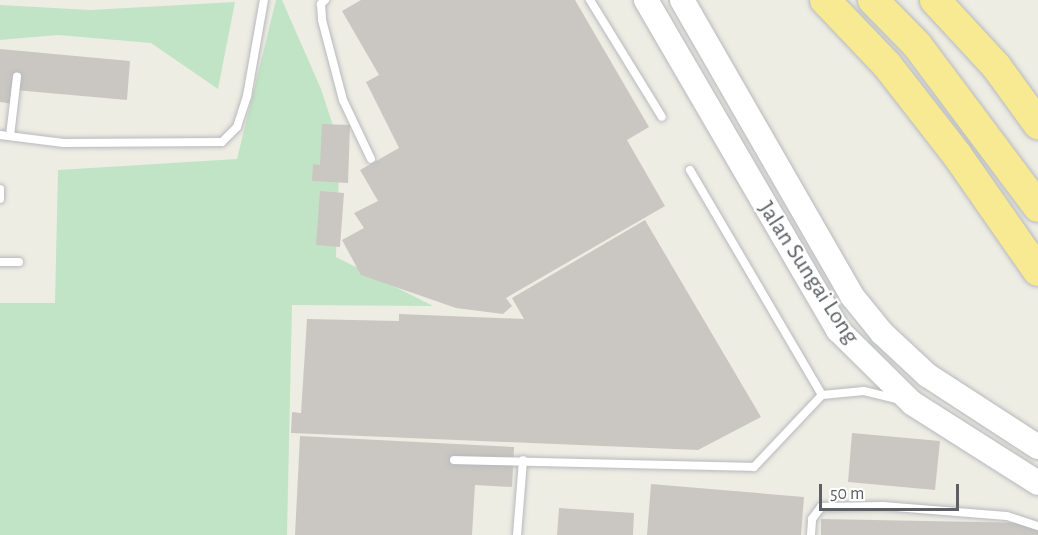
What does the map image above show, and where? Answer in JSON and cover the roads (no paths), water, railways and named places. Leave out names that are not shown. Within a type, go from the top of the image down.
[{"type":"highway","points":[[825,0],[887,65],[957,155],[1038,271]]},
{"type":"highway","points":[[873,0],[917,45],[1038,207]]},
{"type":"highway","points":[[935,0],[996,66],[1038,124]]},
{"type":"street","name":"Jalan Sungai Long","points":[[646,0],[838,330],[912,403],[1038,483]]},
{"type":"street","name":"Jalan Sungai Long","points":[[682,0],[852,296],[882,333],[927,375],[1038,447]]},
{"type":"lane","points":[[0,135],[64,142],[222,142],[237,127],[247,96],[264,0]]},
{"type":"lane","points":[[325,0],[321,4],[322,20],[343,100],[371,159]]},
{"type":"lane","points":[[590,0],[662,117]]},
{"type":"lane","points":[[10,136],[17,76]]},
{"type":"lane","points":[[690,170],[822,395]]},
{"type":"lane","points":[[0,189],[0,199]]},
{"type":"lane","points":[[0,262],[19,262]]},
{"type":"lane","points":[[454,460],[754,467],[822,395],[864,391],[912,403]]},
{"type":"lane","points":[[517,535],[523,460]]},
{"type":"lane","points":[[811,535],[812,519],[821,507],[884,506],[1007,516],[1038,526]]}]
